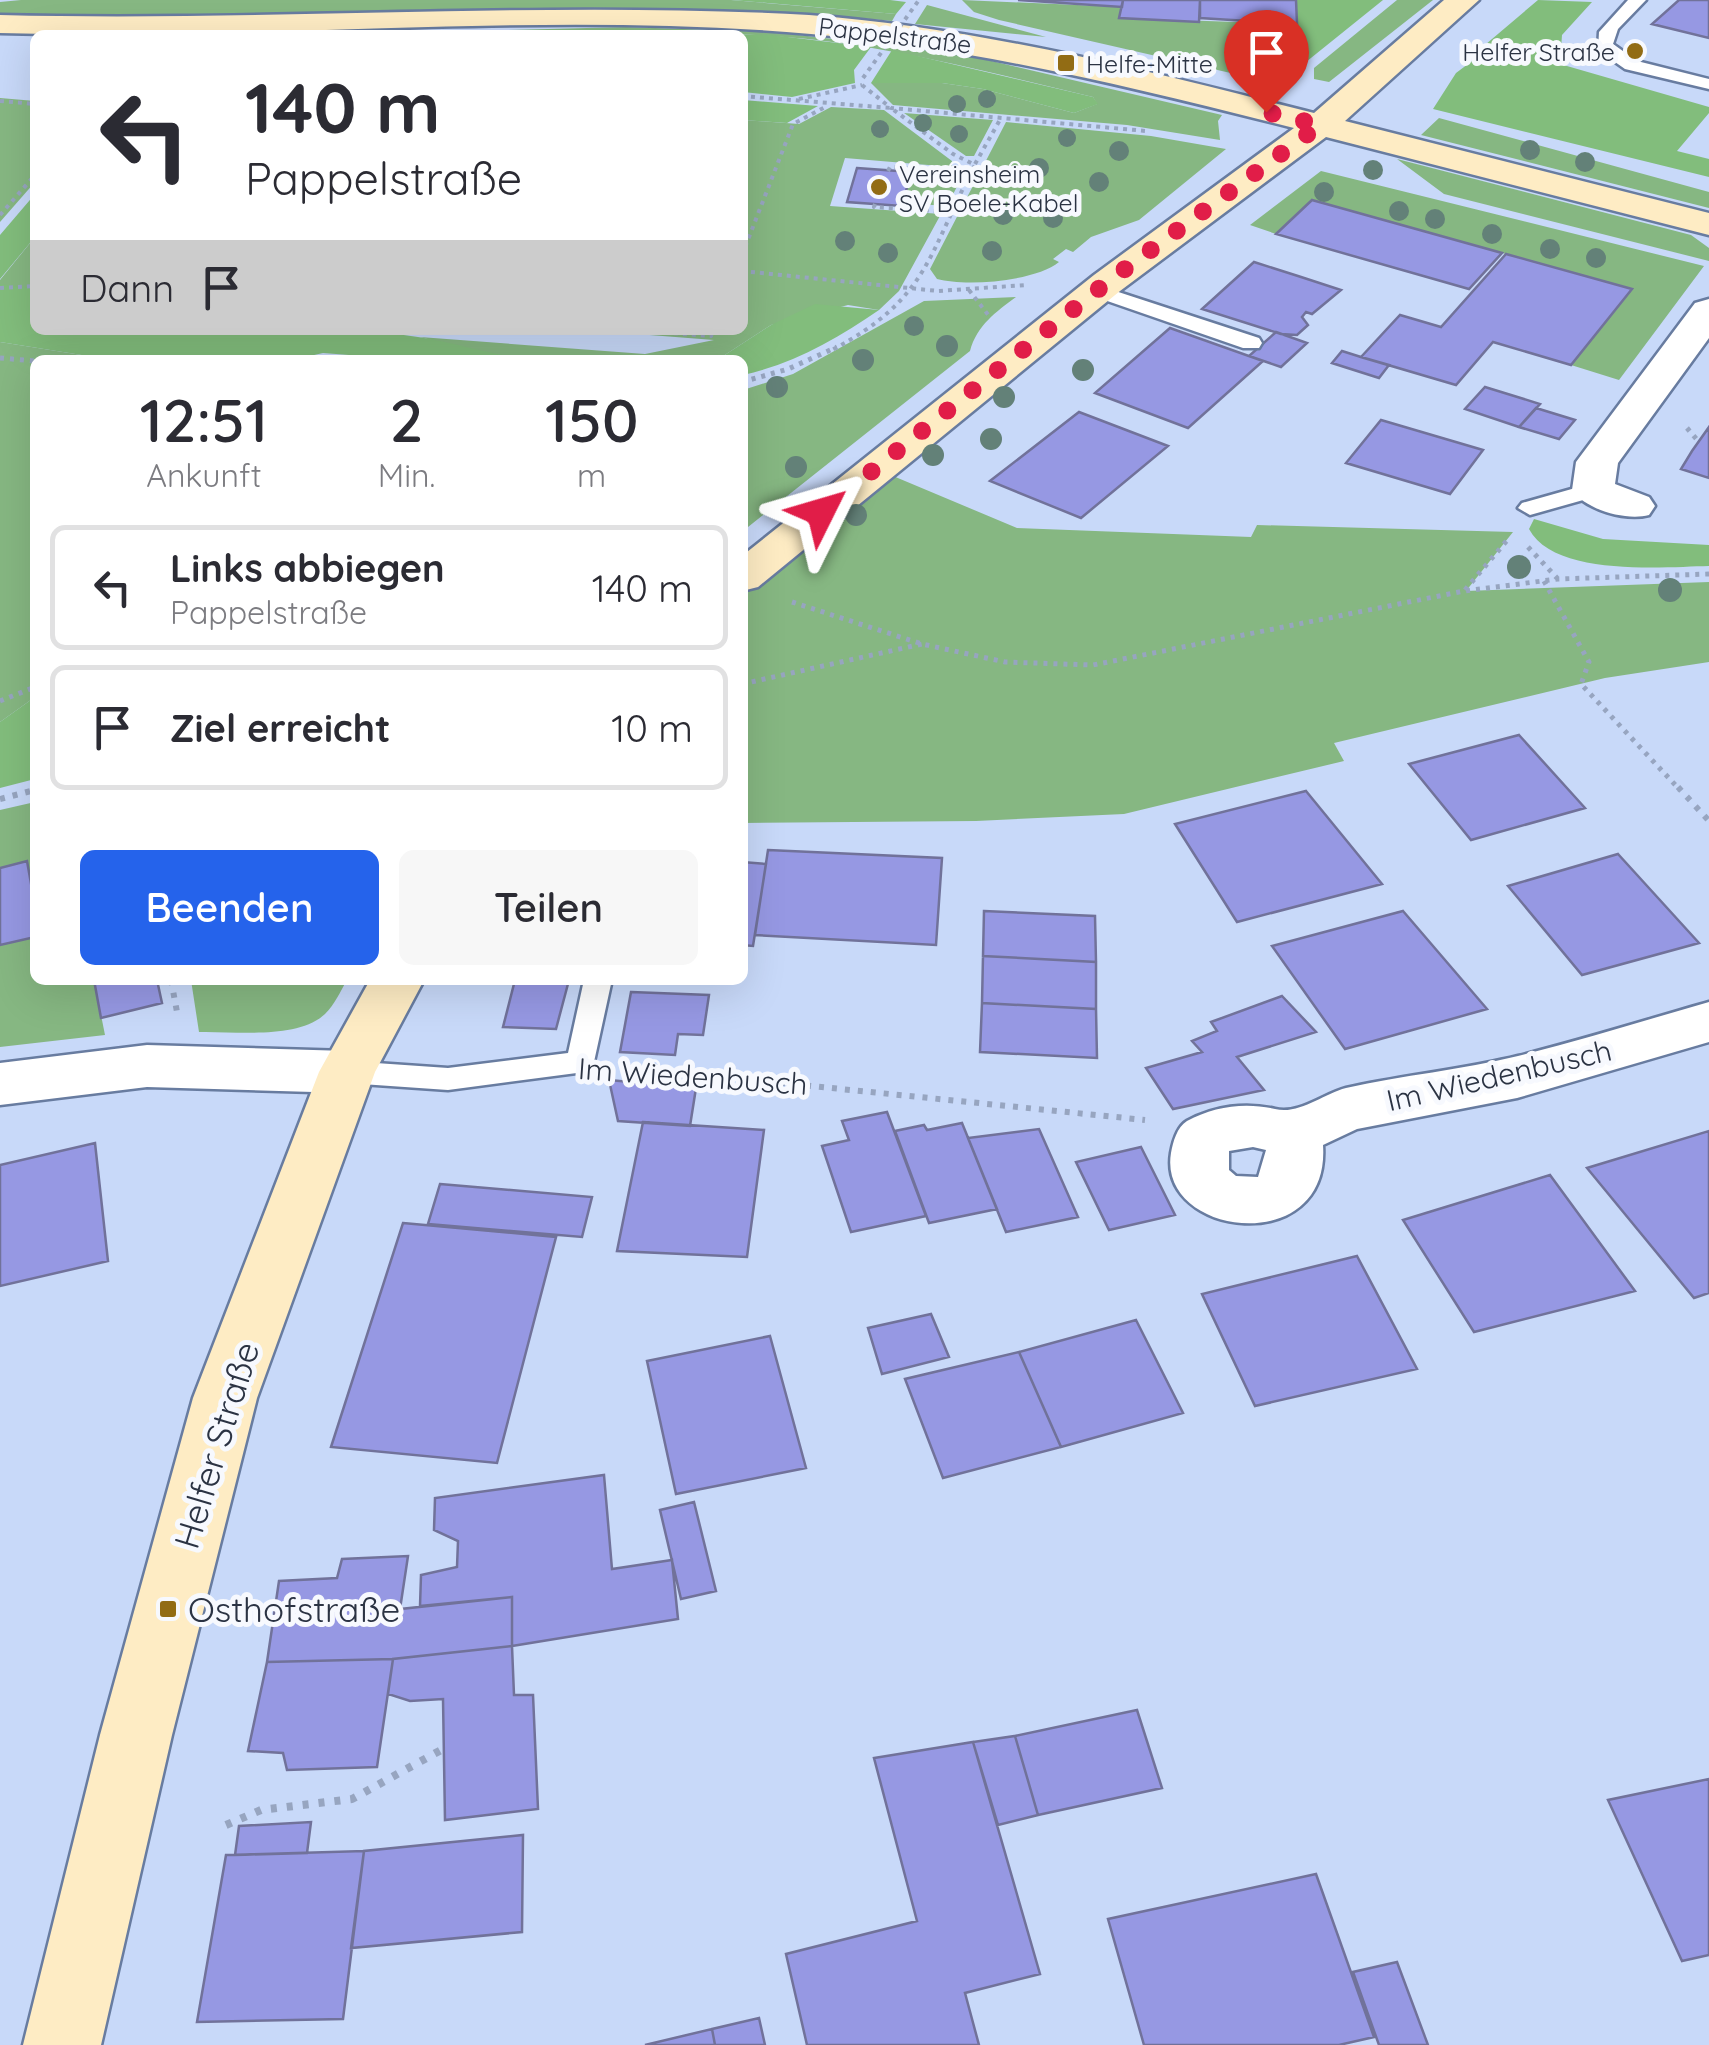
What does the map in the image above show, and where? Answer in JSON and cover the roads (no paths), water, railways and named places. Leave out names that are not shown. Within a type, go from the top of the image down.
[{"type":"street","points":[[748,573],[1091,296],[1320,125],[1463,0]]},
{"type":"street","name":"Pappelstraße","points":[[0,24],[218,28],[572,17],[808,24],[914,35],[1028,55],[1709,224]]},
{"type":"street","points":[[1634,506],[1593,490],[1597,462],[1708,314]]},
{"type":"street","name":"Helfer Straße","points":[[62,2045],[159,1645],[225,1398],[348,1072],[394,985]]},
{"type":"street","name":"Im Wiedenbusch","points":[[1293,1135],[1345,1110],[1517,1077],[1709,1022]]},
{"type":"street","name":"Im Wiedenbusch","points":[[0,1084],[147,1066],[348,1072]]},
{"type":"street","points":[[1253,1125],[1293,1135],[1297,1157],[1291,1178],[1276,1197],[1252,1202],[1233,1201],[1215,1194],[1196,1158],[1203,1138],[1222,1130],[1253,1125]]},
{"type":"lane","points":[[1638,0],[1612,24],[1604,37],[1604,46],[1631,65],[1709,84]]},
{"type":"lane","points":[[1142,329],[1184,294]]},
{"type":"lane","points":[[1091,296],[1162,313],[1250,343]]},
{"type":"lane","points":[[1530,508],[1593,490]]},
{"type":"lane","name":"Im Wiedenbusch","points":[[348,1072],[448,1079],[581,1064],[596,985]]},
{"type":"place","name":"Helfer Straße","points":[[1635,51]]},
{"type":"place","name":"Helfe-Mitte","points":[[1066,63]]},
{"type":"place","name":"Vereinsheim SV Boele-Kabel","points":[[879,187]]},
{"type":"place","name":"Osthofstraße","points":[[168,1609]]}]
